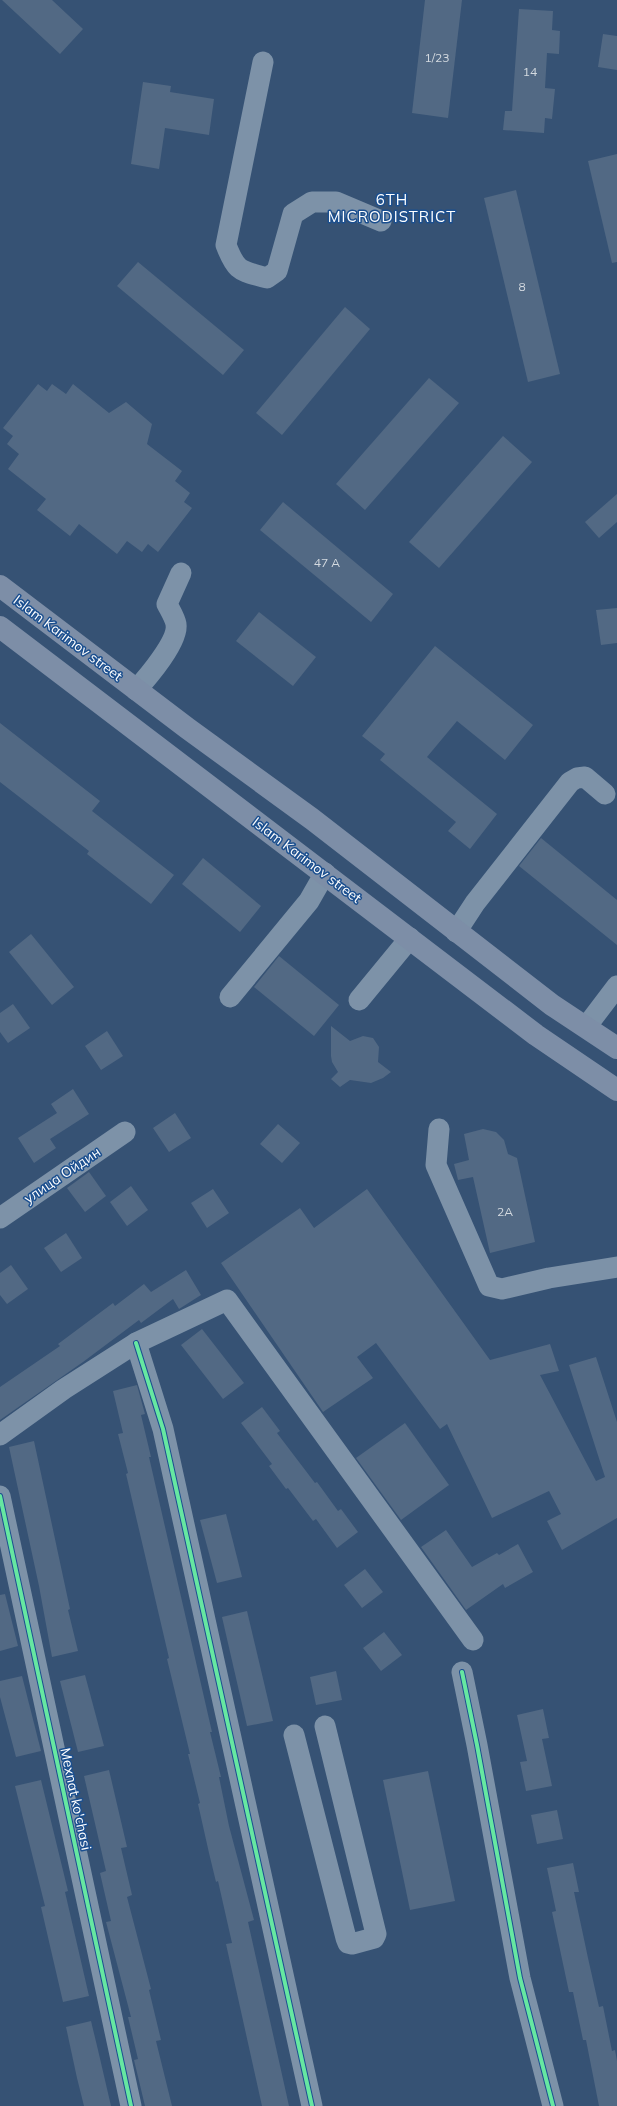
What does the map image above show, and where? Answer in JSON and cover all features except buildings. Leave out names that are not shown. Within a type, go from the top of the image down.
[{"type":"main road","name":"Islam Karimov street","points":[[0,586],[136,690],[317,823],[552,1005],[617,1048]]},
{"type":"main road","name":"Islam Karimov street","points":[[0,627],[159,749],[298,852],[536,1035],[617,1090]]},
{"type":"main road","points":[[298,852],[317,823]]},
{"type":"street","points":[[263,62],[226,245],[234,263],[240,270],[267,278],[277,271],[293,214],[312,202],[336,202],[380,221]]},
{"type":"street","points":[[136,690],[157,667],[173,636],[176,625],[167,604],[181,573]]},
{"type":"street","points":[[456,932],[475,903],[570,782],[577,778],[585,777],[605,794]]},
{"type":"street","points":[[230,997],[309,901],[325,873]]},
{"type":"street","points":[[359,1000],[410,938]]},
{"type":"street","points":[[586,1027],[616,988]]},
{"type":"street","points":[[439,1129],[436,1165],[489,1286],[502,1289],[549,1278],[617,1267]]},
{"type":"street","name":"улица Ойдин","points":[[0,1218],[125,1132]]},
{"type":"street","points":[[0,1435],[64,1388],[136,1343],[227,1300],[473,1640]]},
{"type":"street","points":[[136,1343],[163,1429],[312,2106]]},
{"type":"street","name":"Mexnat ko'chasi","points":[[0,1496],[131,2106]]},
{"type":"street","points":[[462,1672],[520,1978],[553,2106]]},
{"type":"street","points":[[294,1735],[346,1938],[348,1943],[352,1944],[374,1938],[376,1934],[325,1726]]},
{"type":"cycle path","points":[[136,1343],[163,1429],[312,2106]]},
{"type":"cycle path","points":[[0,1496],[131,2106]]},
{"type":"cycle path","points":[[462,1672],[520,1978],[553,2106]]},
{"type":"district","name":"6TH MICRODISTRICT","points":[[392,208]]}]
